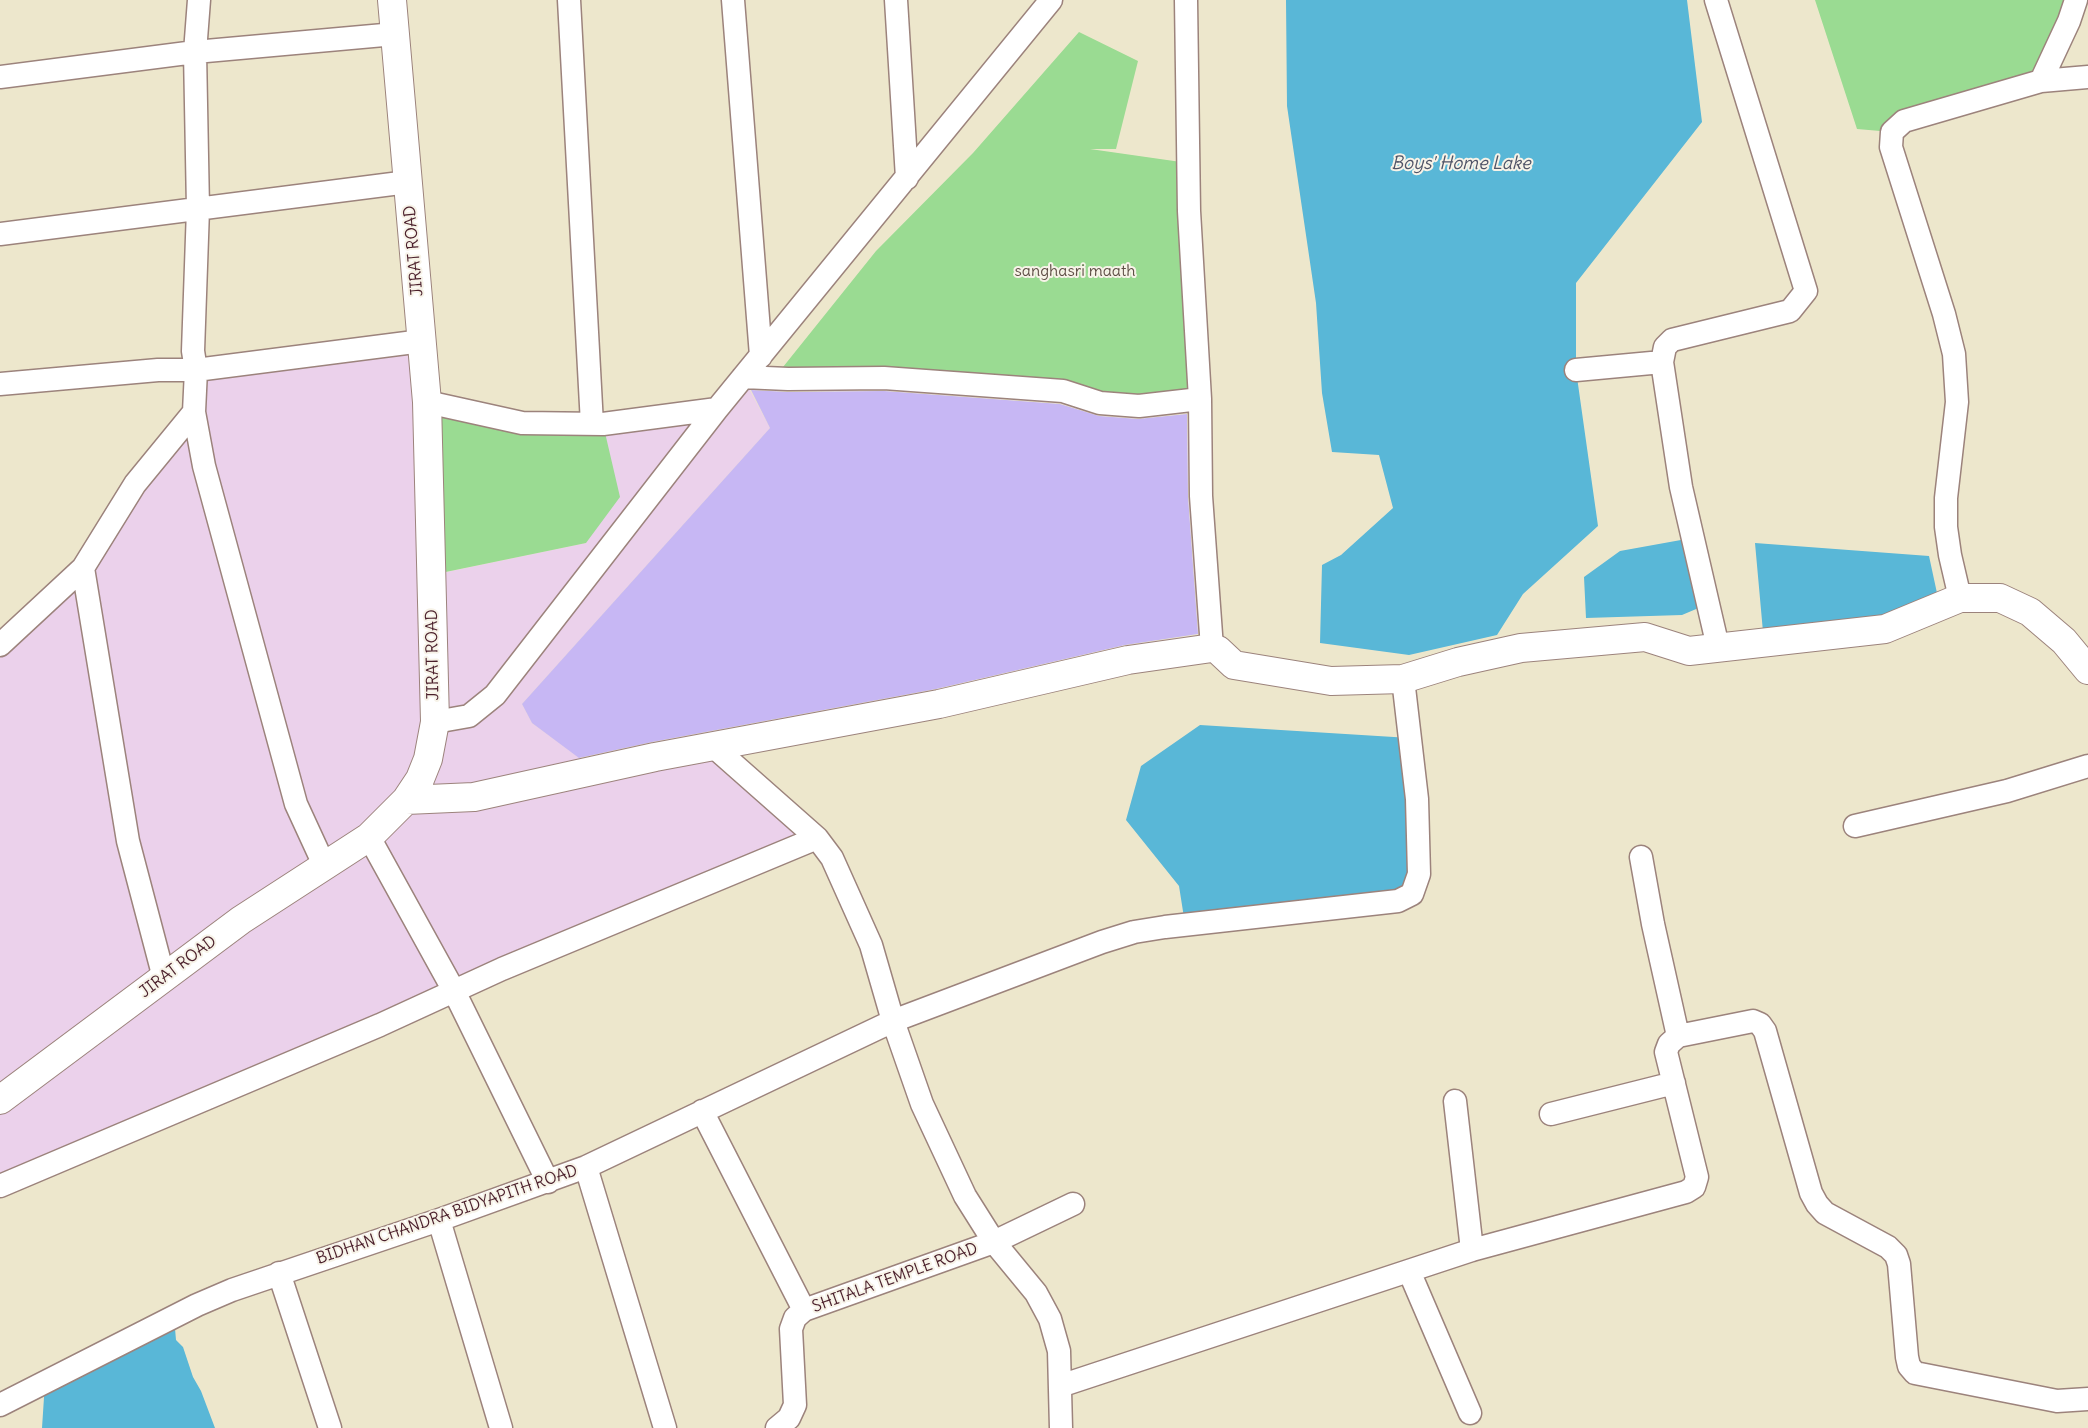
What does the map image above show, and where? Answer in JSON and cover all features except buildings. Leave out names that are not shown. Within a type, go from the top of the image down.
[{"type":"street","points":[[199,0],[195,52],[198,209],[193,351],[196,370],[194,412],[204,466],[296,804],[325,867]]},
{"type":"street","name":"JIRAT ROAD","points":[[0,1100],[241,920],[370,837],[406,800],[420,778],[428,759],[435,722],[428,402],[392,0]]},
{"type":"street","points":[[569,0],[592,424]]},
{"type":"street","points":[[733,0],[761,356]]},
{"type":"street","points":[[896,0],[907,178]]},
{"type":"street","points":[[435,722],[469,716],[495,695],[717,409],[1051,0]]},
{"type":"street","points":[[1186,0],[1189,211],[1200,399],[1201,496],[1212,648]]},
{"type":"street","points":[[1716,0],[1806,291],[1790,311],[1672,340],[1665,347],[1662,362],[1681,487],[1718,648]]},
{"type":"street","points":[[2041,81],[2070,22],[2076,0]]},
{"type":"street","points":[[0,77],[195,52],[395,34]]},
{"type":"street","points":[[1960,598],[1946,527],[1946,498],[1957,402],[1954,354],[1944,314],[1891,147],[1892,132],[1904,121],[2041,81],[2088,77]]},
{"type":"street","points":[[0,234],[408,182]]},
{"type":"street","points":[[0,384],[158,370],[196,370],[422,341]]},
{"type":"street","points":[[1576,370],[1662,362]]},
{"type":"street","points":[[743,377],[788,379],[884,378],[1063,391],[1100,403],[1139,406],[1200,399]]},
{"type":"street","points":[[428,402],[522,423],[603,424],[717,409]]},
{"type":"street","points":[[0,645],[83,568],[135,484],[194,412]]},
{"type":"street","points":[[83,568],[128,841],[164,978]]},
{"type":"street","points":[[406,800],[474,797],[655,757],[940,704],[1128,660],[1212,648],[1218,650],[1234,665],[1244,667],[1331,681],[1404,680],[1458,662],[1521,648],[1645,637],[1689,650],[1718,648],[1885,629],[1960,598],[2000,598],[2030,612],[2064,641],[2088,670]]},
{"type":"street","name":"BIDHAN CHANDRA BIDYAPITH ROAD","points":[[0,1404],[197,1305],[232,1290],[439,1220],[586,1167],[893,1021],[1134,932],[1398,901],[1412,894],[1419,874],[1417,798],[1404,680]]},
{"type":"street","points":[[714,747],[817,838],[832,858],[871,945],[893,1021],[922,1104],[966,1196],[994,1242],[1036,1293],[1050,1319],[1059,1351],[1061,1428]]},
{"type":"street","points":[[1855,826],[2001,793],[2088,766]]},
{"type":"street","points":[[370,837],[454,991],[548,1182]]},
{"type":"street","points":[[0,1186],[380,1025],[575,938],[817,838]]},
{"type":"street","points":[[1641,857],[1652,924],[1678,1036]]},
{"type":"street","points":[[1060,1386],[1472,1250],[1686,1192],[1694,1186],[1697,1177],[1696,1168],[1666,1052],[1669,1044],[1678,1036],[1754,1021],[1760,1024],[1765,1031],[1811,1193],[1817,1204],[1825,1214],[1888,1247],[1896,1255],[1899,1264],[1907,1357],[1909,1366],[1915,1373],[2057,1401],[2088,1399]]},
{"type":"street","points":[[1551,1114],[1674,1083]]},
{"type":"street","points":[[1455,1101],[1472,1250]]},
{"type":"street","points":[[702,1111],[804,1310]]},
{"type":"street","points":[[586,1167],[665,1428]]},
{"type":"street","name":"SHITALA TEMPLE ROAD","points":[[777,1428],[789,1418],[794,1405],[791,1329],[795,1318],[804,1310],[994,1242],[1073,1204]]},
{"type":"street","points":[[439,1220],[501,1428]]},
{"type":"street","points":[[1409,1271],[1470,1413]]},
{"type":"street","points":[[279,1273],[330,1428]]},
{"type":"shaded area","points":[[422,341],[432,575],[586,543],[603,424],[717,409],[743,377],[770,428],[522,704],[532,723],[596,770],[714,747],[817,838],[0,1186],[0,645],[83,568],[194,412],[196,370]]},
{"type":"green space","points":[[1815,0],[2076,0],[2041,81],[1892,132],[1857,129]]},
{"type":"green space","name":"sanghasri maath","points":[[1079,32],[1138,61],[1116,149],[1090,149],[1188,163],[1200,399],[783,367],[876,251],[973,153]]},
{"type":"green space","points":[[427,402],[603,424],[620,497],[586,543],[431,575]]},
{"type":"water","name":"Boys' Home Lake","points":[[1286,0],[1687,0],[1702,122],[1576,283],[1576,370],[1598,526],[1523,594],[1497,635],[1409,655],[1320,643],[1322,565],[1341,555],[1393,508],[1379,455],[1332,452],[1322,393],[1316,303],[1287,106]]},
{"type":"water","points":[[1692,538],[1708,604],[1682,615],[1586,618],[1584,577],[1620,551]]},
{"type":"water","points":[[1755,543],[1929,556],[1940,607],[1764,643]]},
{"type":"water","points":[[1200,725],[1410,738],[1412,894],[1185,924],[1179,886],[1126,820],[1141,766]]},
{"type":"water","points":[[174,1317],[176,1340],[183,1347],[193,1377],[201,1391],[215,1428],[42,1428],[45,1382]]}]
